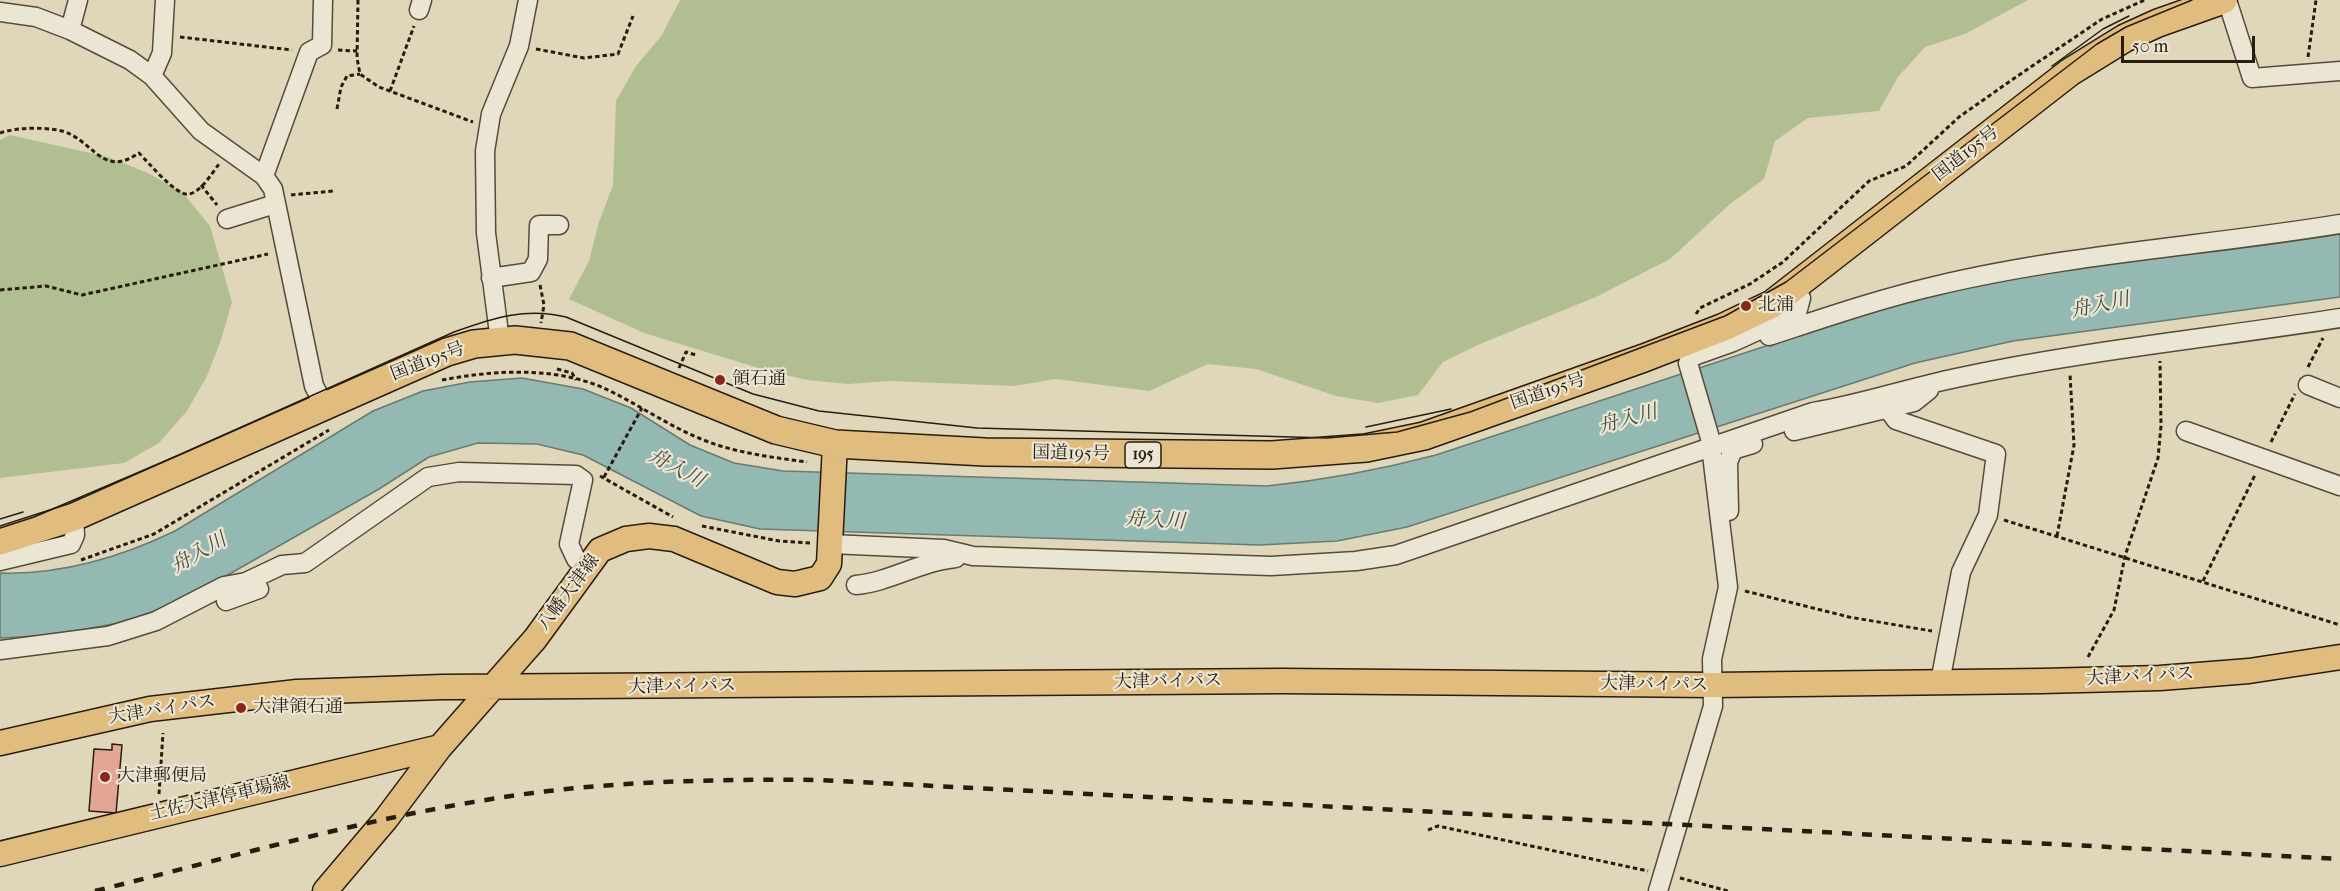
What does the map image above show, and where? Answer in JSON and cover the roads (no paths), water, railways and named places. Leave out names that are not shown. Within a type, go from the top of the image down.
[{"type":"highway","name":"国道195号","points":[[0,541],[74,518],[327,417],[447,352],[500,341],[545,342],[570,346],[776,430],[834,460],[985,452],[1206,456],[1312,454],[1398,443],[1724,327],[1772,304],[2070,72],[2126,38],[2158,23],[2225,0]]},
{"type":"main road","name":"八幡大津線","points":[[326,891],[386,819],[440,747],[535,639],[600,550],[626,539],[649,536],[674,539],[777,582],[795,584],[819,578],[829,564],[834,460]]},
{"type":"main road","name":"大津バイパス","points":[[0,743],[150,709],[297,692],[443,687],[491,689],[1271,681],[1714,685],[1940,682],[2160,678],[2249,670],[2340,657]]},
{"type":"main road","name":"土佐大津停車場線","points":[[0,854],[157,813],[440,747]]},
{"type":"street","points":[[70,30],[78,0]]},
{"type":"street","points":[[152,76],[162,53],[165,0]]},
{"type":"street","points":[[264,176],[309,52],[322,45],[323,0]]},
{"type":"street","points":[[500,341],[486,233],[485,151],[491,114],[519,46],[528,0]]},
{"type":"street","points":[[2225,0],[2252,78],[2340,71]]},
{"type":"street","points":[[0,12],[36,18],[70,30],[130,60],[152,76],[201,131],[264,176],[273,189],[316,395],[327,417]]},
{"type":"street","points":[[227,219],[275,201]]},
{"type":"street","points":[[1688,366],[1876,301],[1936,285],[2019,269],[2340,224]]},
{"type":"street","points":[[491,278],[531,272],[538,259],[539,225],[559,225]]},
{"type":"street","points":[[1727,583],[1710,443],[1688,366],[1691,357],[1733,342],[1797,313],[1801,298],[1794,287]]},
{"type":"street","points":[[856,585],[868,584],[937,560],[973,556],[1271,566],[1356,561],[1396,555],[1710,443],[1813,412],[1853,405],[1937,383],[2069,359],[2340,318]]},
{"type":"street","points":[[1661,882],[1713,706],[1712,659],[1727,583],[1730,549],[1728,462],[1733,450],[1812,425],[1914,402],[1937,383]]},
{"type":"street","points":[[2308,385],[2340,398]]},
{"type":"street","points":[[1888,409],[1896,420],[1996,454],[1988,515],[1961,572],[1940,682]]},
{"type":"street","points":[[2186,431],[2340,486]]},
{"type":"street","points":[[226,601],[264,587],[305,562],[428,477],[459,472],[576,475],[583,480],[569,544],[576,559],[587,568]]},
{"type":"street","points":[[0,561],[71,544],[75,535],[74,518]]},
{"type":"street","points":[[831,541],[944,549],[973,556]]},
{"type":"street","points":[[0,650],[108,636],[156,621],[224,586],[246,582],[282,565],[305,562]]},
{"type":"water","name":"舟入川","points":[[2340,233],[2340,297],[2013,341],[1915,363],[1407,527],[1337,541],[1260,545],[760,529],[701,516],[583,455],[537,444],[478,443],[429,457],[379,489],[182,601],[124,622],[54,635],[0,638],[0,573],[68,568],[111,557],[154,541],[175,531],[373,411],[423,391],[470,382],[522,378],[583,389],[631,408],[690,445],[734,463],[783,471],[1267,486],[1352,474],[1436,455],[1902,301],[2004,278]]},
{"type":"tram line","points":[[0,528],[34,517],[179,455],[454,332],[496,318],[537,313],[566,317],[753,394],[819,411],[977,428],[1327,438],[1397,432],[1470,412],[1725,316],[1786,282],[2097,44],[2126,27],[2192,0]]},
{"type":"tram line","points":[[2052,66],[2103,29],[2129,16]]},
{"type":"tram line","points":[[1366,427],[1451,409]]},
{"type":"tram line","points":[[0,519],[23,512]]},
{"type":"railway","points":[[95,891],[346,828],[498,798],[538,792],[658,782],[739,780],[820,780],[2340,859]]},
{"type":"place","name":"北浦","points":[[1746,306]]},
{"type":"place","name":"領石通","points":[[720,380]]},
{"type":"place","name":"大津領石通","points":[[241,708]]},
{"type":"place","name":"大津郵便局","points":[[105,777]]}]
